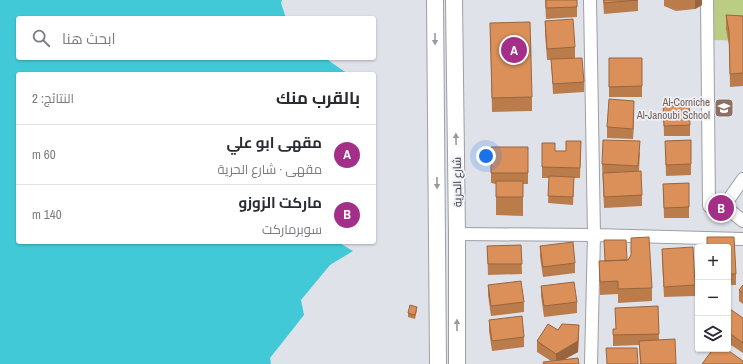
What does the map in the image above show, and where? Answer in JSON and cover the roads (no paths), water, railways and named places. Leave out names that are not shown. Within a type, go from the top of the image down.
[{"type":"street","name":"شارع الحرية","points":[[435,0],[438,364]]},
{"type":"street","name":"شارع الحرية","points":[[454,0],[457,364]]},
{"type":"street","points":[[590,0],[594,235],[591,364]]},
{"type":"street","points":[[707,0],[709,206],[724,206],[743,221]]},
{"type":"street","points":[[724,206],[743,179]]},
{"type":"street","points":[[457,234],[594,235],[743,239]]},
{"type":"water","points":[[0,0],[282,0],[281,3],[285,16],[16,16],[16,60],[328,60],[345,72],[16,72],[16,244],[341,244],[353,251],[330,265],[301,300],[304,315],[270,358],[271,364],[0,364]]},
{"type":"place","name":"مقهى ابو علي","points":[[514,50]]},
{"type":"place","name":"Al-Corniche Al-Janoubi School","points":[[724,108]]},
{"type":"place","name":"ماركت الزوزو","points":[[721,208]]}]
